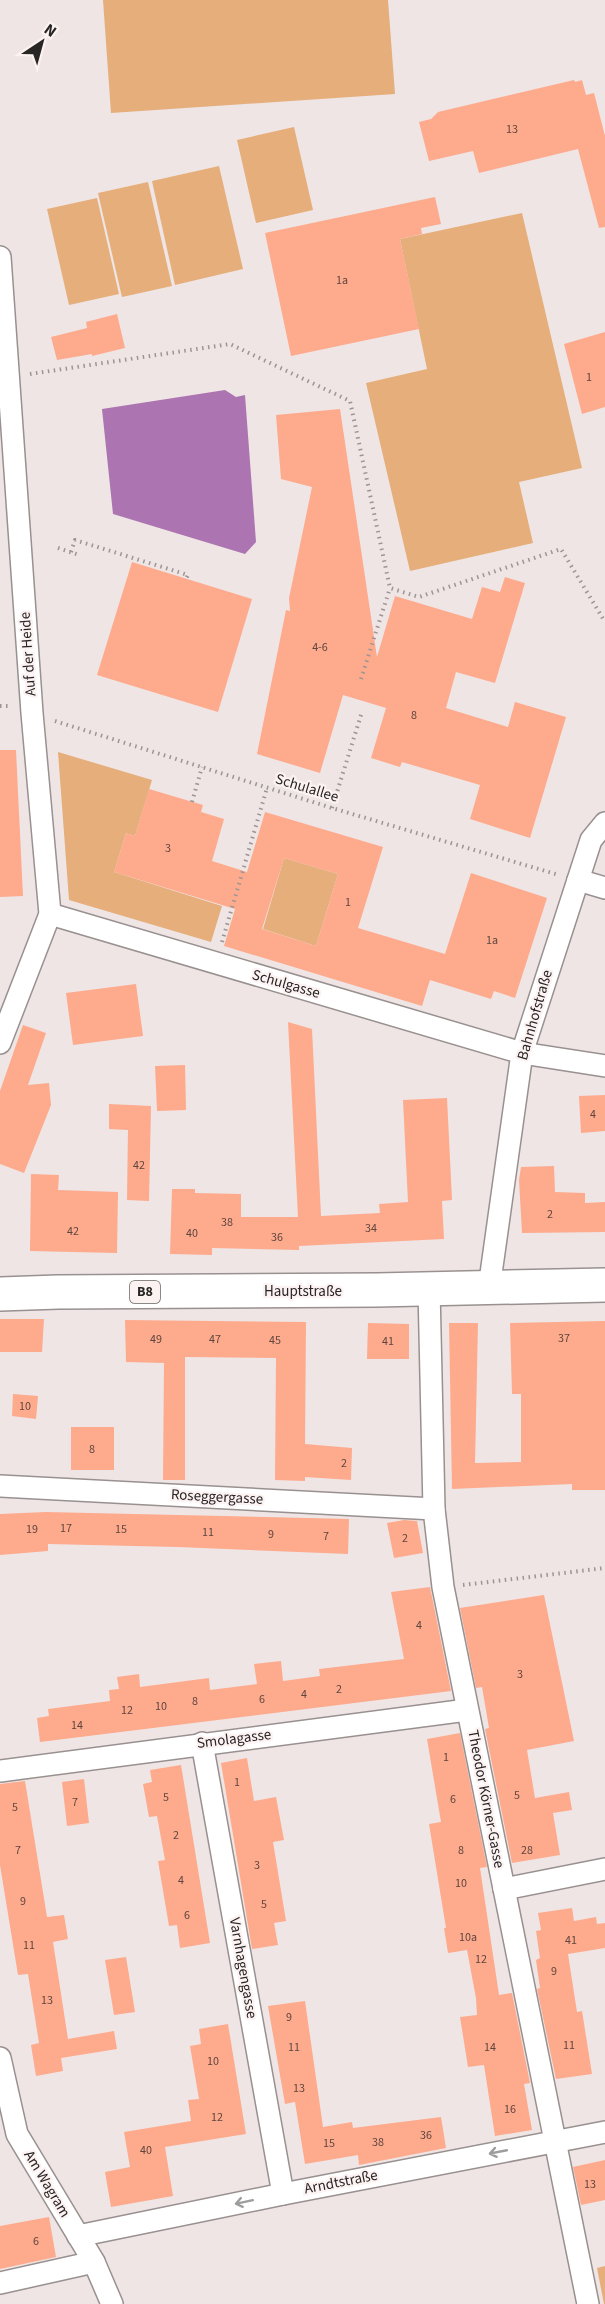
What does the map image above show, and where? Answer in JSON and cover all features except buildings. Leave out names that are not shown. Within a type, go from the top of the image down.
[{"type":"main road","name":"Hauptstraße","points":[[0,1294],[605,1285]]},
{"type":"street","name":"Auf der Heide","points":[[0,257],[32,713],[50,914],[0,1043]]},
{"type":"street","name":"Bahnhofstraße","points":[[489,1288],[522,1053],[591,840],[605,823]]},
{"type":"street","points":[[578,880],[605,888]]},
{"type":"street","name":"Schulgasse","points":[[50,914],[522,1053],[605,1066]]},
{"type":"street","name":"Theodor Körner-Gasse","points":[[429,1289],[434,1509],[443,1587],[588,2304]]},
{"type":"street","name":"Roseggergasse","points":[[0,1486],[434,1509]]},
{"type":"street","name":"Smolagasse","points":[[0,1771],[468,1710]]},
{"type":"street","name":"Varnhagengasse","points":[[202,1743],[283,2194]]},
{"type":"street","points":[[504,1889],[605,1869]]},
{"type":"street","name":"Am Wagram","points":[[0,2058],[17,2134],[94,2262],[112,2304]]},
{"type":"street","name":"Arndtstraße","points":[[78,2236],[605,2132]]},
{"type":"street","points":[[0,2283],[94,2262]]},
{"type":"path","points":[[9,377],[230,344],[350,401],[390,588],[361,679]]},
{"type":"path","points":[[71,552],[75,540],[188,575],[186,579]]},
{"type":"path","points":[[58,548],[80,555]]},
{"type":"path","points":[[390,588],[419,597],[561,549],[605,622]]},
{"type":"path","points":[[332,808],[362,712]]},
{"type":"path","name":"Schulallee","points":[[32,713],[332,808],[578,880]]},
{"type":"path","points":[[192,802],[202,767]]},
{"type":"path","points":[[216,963],[267,788]]},
{"type":"path","points":[[443,1587],[605,1568]]},
{"type":"shaded area","points":[[103,0],[388,0],[395,94],[111,113]]},
{"type":"shaded area","points":[[294,127],[313,210],[256,223],[237,140]]},
{"type":"shaded area","points":[[219,166],[243,269],[175,285],[152,181]]},
{"type":"shaded area","points":[[148,182],[172,286],[122,297],[98,193]]},
{"type":"shaded area","points":[[97,198],[119,294],[69,305],[47,209]]},
{"type":"shaded area","points":[[522,213],[582,468],[519,482],[533,543],[410,571],[366,383],[427,369],[400,239]]},
{"type":"shaded area","points":[[225,390],[236,397],[245,395],[256,542],[245,554],[113,514],[102,409]]},
{"type":"shaded area","points":[[58,752],[152,780],[135,836],[126,833],[114,872],[222,906],[211,942],[69,900]]},
{"type":"shaded area","points":[[284,858],[338,874],[316,946],[263,929]]},
{"type":"shaded area","points":[[605,2266],[605,2304],[604,2304],[597,2268]]}]
